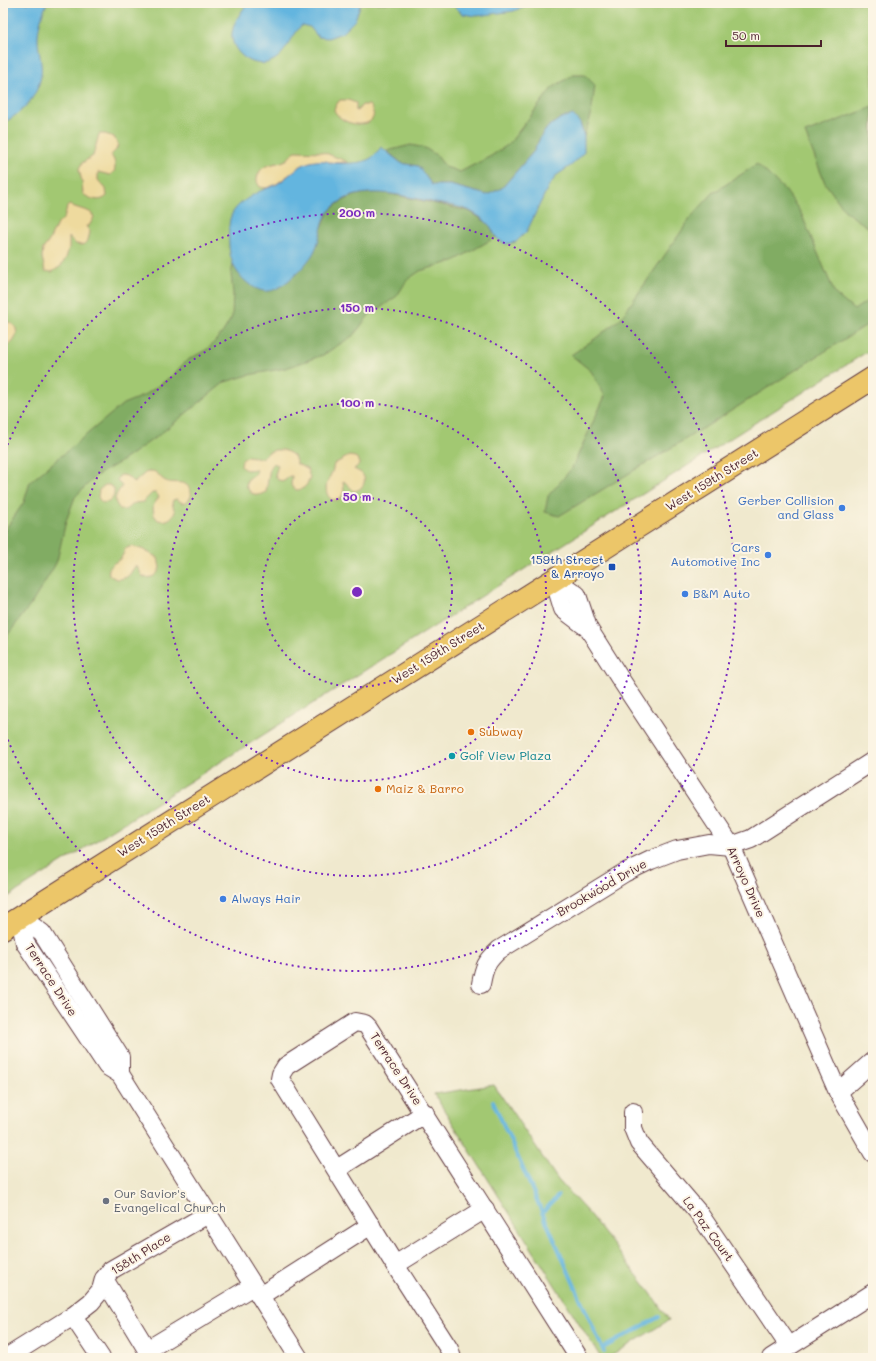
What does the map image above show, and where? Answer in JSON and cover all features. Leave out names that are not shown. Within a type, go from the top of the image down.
[{"type":"main road","name":"West 159th Street","points":[[12,922],[873,378]]},
{"type":"street","name":"Arroyo Drive","points":[[554,579],[563,609],[588,628],[619,678],[731,846],[838,1092],[873,1153]]},
{"type":"street","name":"Brookwood Drive","points":[[481,984],[483,971],[488,960],[499,950],[624,873],[677,850],[709,844],[731,846],[751,839],[873,761]]},
{"type":"street","name":"Terrace Drive","points":[[12,922],[42,933],[120,1056],[120,1074],[299,1358]]},
{"type":"street","name":"Terrace Drive","points":[[452,1358],[449,1349],[395,1266],[337,1169],[280,1079],[286,1066],[355,1022],[360,1022],[368,1026],[579,1358]]},
{"type":"street","points":[[838,1092],[873,1061]]},
{"type":"street","name":"La Paz Court","points":[[633,1112],[633,1128],[639,1143],[698,1212],[789,1346]]},
{"type":"street","name":"Terrace Drive","points":[[337,1169],[424,1113]]},
{"type":"street","points":[[395,1266],[485,1209]]},
{"type":"street","name":"158th Place","points":[[6,1358],[73,1316],[91,1302],[101,1290],[104,1279],[112,1270],[208,1214]]},
{"type":"street","points":[[104,1279],[149,1354],[371,1225]]},
{"type":"street","points":[[771,1358],[873,1293]]},
{"type":"street","points":[[73,1316],[101,1358]]},
{"type":"green space","points":[[3,3],[873,3],[873,348],[3,900]]},
{"type":"green space","points":[[573,75],[585,75],[595,85],[591,116],[584,136],[580,123],[561,118],[548,127],[541,136],[534,151],[502,188],[487,195],[450,185],[432,185],[418,166],[401,163],[387,151],[411,145],[425,148],[436,155],[446,167],[460,172],[491,156],[509,144],[552,88]]},
{"type":"green space","points":[[873,107],[873,227],[869,228],[846,212],[825,183],[805,133]]},
{"type":"green space","points":[[757,164],[786,191],[801,213],[835,294],[854,310],[873,297],[873,321],[712,423],[559,516],[545,512],[548,496],[572,468],[605,396],[591,371],[571,355],[596,338],[621,318],[692,216],[713,193]]},
{"type":"green space","points":[[382,192],[469,211],[489,224],[496,237],[454,261],[420,271],[407,280],[397,296],[369,315],[354,335],[323,355],[286,368],[249,375],[225,382],[159,435],[122,461],[96,476],[75,497],[66,521],[57,561],[32,603],[7,636],[3,645],[3,533],[24,502],[30,482],[123,404],[145,395],[172,376],[186,361],[209,348],[223,332],[232,317],[233,293],[231,274],[233,264],[248,283],[286,283],[303,266],[315,250],[321,229],[329,211],[340,202],[358,194]]},
{"type":"green space","points":[[494,1085],[558,1180],[590,1215],[650,1292],[669,1320],[608,1358],[601,1358],[434,1094]]},
{"type":"sand","points":[[340,100],[348,100],[356,103],[356,111],[362,105],[369,105],[373,112],[373,118],[369,122],[362,124],[347,122],[339,117],[334,110]]},
{"type":"sand","points":[[99,134],[114,137],[118,145],[116,150],[111,155],[115,163],[114,172],[110,175],[98,172],[98,180],[106,189],[107,196],[98,200],[92,199],[83,194],[79,169],[82,163],[93,156]]},
{"type":"sand","points":[[296,151],[323,152],[348,162],[333,163],[325,161],[308,163],[275,185],[266,188],[260,187],[257,178],[262,168],[286,160]]},
{"type":"sand","points":[[69,205],[90,212],[94,217],[89,226],[86,226],[90,232],[88,240],[83,245],[76,244],[69,237],[69,248],[66,258],[61,266],[52,272],[45,271],[42,257],[43,249],[49,241],[56,226],[64,218]]},
{"type":"sand","points":[[8,322],[13,324],[15,327],[16,336],[8,346],[3,347],[3,323]]},
{"type":"sand","points":[[283,450],[290,453],[294,456],[297,464],[307,469],[310,478],[308,483],[304,488],[297,490],[291,486],[292,476],[284,481],[278,480],[275,475],[278,465],[273,463],[270,467],[266,492],[259,495],[251,493],[246,486],[247,480],[256,473],[256,471],[255,469],[244,469],[241,466],[242,460],[248,456],[261,458],[269,452]]},
{"type":"sand","points":[[349,456],[355,457],[359,460],[359,465],[354,469],[363,475],[364,483],[359,489],[354,491],[344,481],[344,491],[341,498],[337,500],[331,499],[327,494],[326,487],[334,464]]},
{"type":"sand","points":[[152,471],[156,472],[167,482],[185,484],[191,491],[191,497],[187,502],[183,503],[176,499],[173,500],[172,503],[175,512],[166,520],[158,520],[154,515],[153,506],[159,497],[156,493],[152,493],[143,502],[135,503],[125,510],[121,510],[115,500],[116,495],[122,486],[117,481],[119,476],[127,476],[134,483],[145,473]]},
{"type":"sand","points":[[105,485],[109,485],[114,488],[114,491],[112,500],[104,503],[101,502],[98,497],[99,490]]},
{"type":"sand","points":[[132,546],[144,550],[158,558],[160,568],[159,571],[155,575],[146,578],[143,577],[136,565],[127,577],[116,579],[109,575],[110,567],[121,558],[125,549]]},
{"type":"water","points":[[3,3],[47,3],[38,34],[41,67],[39,84],[28,104],[16,115],[3,123]]},
{"type":"water","points":[[248,3],[361,3],[355,20],[342,33],[328,38],[318,37],[310,27],[302,25],[284,51],[276,59],[263,64],[250,61],[244,57],[238,52],[232,40],[234,25],[240,13]]},
{"type":"water","points":[[455,3],[531,3],[514,11],[477,16],[463,14],[455,7]]},
{"type":"water","points":[[573,115],[580,123],[584,136],[584,152],[572,165],[557,175],[548,187],[527,231],[516,242],[506,244],[499,240],[486,222],[468,210],[395,194],[367,193],[353,196],[341,201],[330,210],[323,223],[317,245],[312,255],[295,275],[281,286],[269,291],[257,289],[246,282],[234,266],[230,252],[229,240],[230,219],[233,211],[246,200],[277,184],[305,164],[319,161],[333,163],[360,162],[372,158],[381,147],[401,163],[418,166],[432,185],[450,185],[487,195],[502,188],[534,151],[541,136],[548,127],[561,118]]},
{"type":"waterway","points":[[493,1101],[604,1352]]},
{"type":"waterway","points":[[542,1213],[558,1196]]},
{"type":"waterway","points":[[603,1348],[659,1317]]},
{"type":"place","name":"Gerber Collision and Glass","points":[[842,508]]},
{"type":"place","name":"Cars Automotive Inc","points":[[768,555]]},
{"type":"place","name":"159th Street & Arroyo","points":[[612,567]]},
{"type":"place","name":"B&M Auto","points":[[685,594]]},
{"type":"place","name":"Subway","points":[[471,732]]},
{"type":"place","name":"Golf View Plaza","points":[[452,756]]},
{"type":"place","name":"Maiz & Barro","points":[[378,789]]},
{"type":"place","name":"Always Hair","points":[[223,899]]},
{"type":"place","name":"Our Savior's Evangelical Church","points":[[106,1201]]}]
